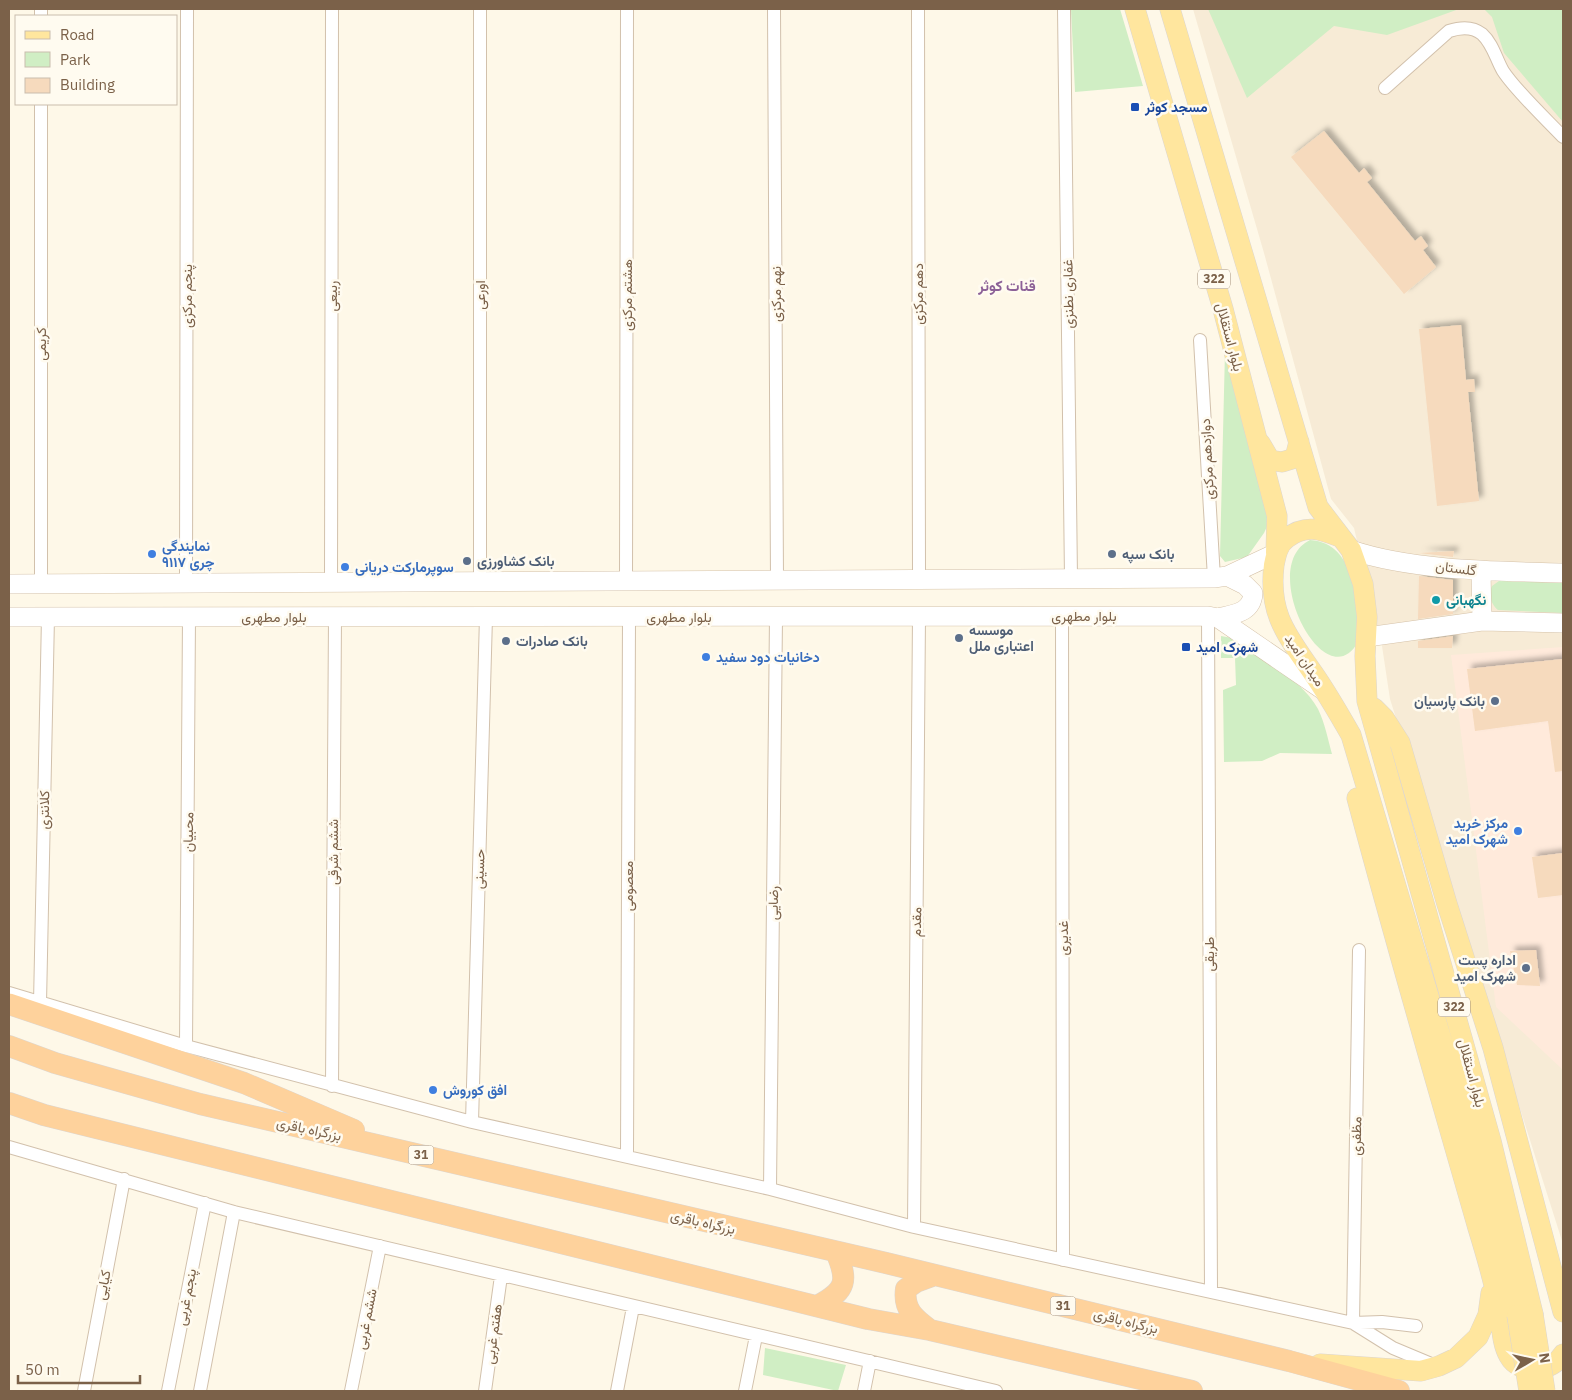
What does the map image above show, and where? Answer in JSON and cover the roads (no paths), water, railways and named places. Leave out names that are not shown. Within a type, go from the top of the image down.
[{"type":"highway","points":[[9,1004],[244,1083],[315,1111],[388,1146]]},
{"type":"highway","name":"بزرگراه باقری","points":[[9,1046],[55,1063],[200,1104],[388,1146],[935,1275],[1289,1361],[1399,1391]]},
{"type":"highway","points":[[9,1103],[44,1115],[868,1319],[930,1330],[1192,1391]]},
{"type":"highway","points":[[9,1114],[44,1115]]},
{"type":"highway","points":[[819,1306],[836,1296],[844,1284],[844,1271],[836,1252]]},
{"type":"highway","points":[[930,1330],[912,1317],[904,1301],[906,1289],[916,1282],[935,1275]]},
{"type":"main road","name":"بلوار استقلال","points":[[1134,9],[1223,309],[1277,516],[1276,553]]},
{"type":"main road","name":"322","points":[[1170,9],[1318,507],[1346,544]]},
{"type":"main road","points":[[1256,437],[1270,460],[1282,462],[1296,458],[1299,442]]},
{"type":"main road","points":[[9,584],[1220,577],[1276,553],[1284,540],[1304,529],[1322,529],[1346,544],[1363,584],[1368,617],[1365,656],[1367,701],[1384,718],[1400,743],[1447,904],[1493,1048],[1510,1118],[1554,1269],[1563,1312]]},
{"type":"main road","name":"گلستان","points":[[1346,544],[1385,559],[1480,571],[1563,573]]},
{"type":"main road","name":"میدان امید","points":[[1276,553],[1273,592],[1283,628],[1294,648],[1338,712]]},
{"type":"main road","points":[[1480,571],[1482,621]]},
{"type":"main road","name":"بلوار مطهری","points":[[9,618],[1213,617],[1247,609],[1252,601],[1252,593],[1245,584],[1220,577]]},
{"type":"main road","points":[[1213,617],[1326,692]]},
{"type":"main road","points":[[1367,636],[1482,621],[1563,624]]},
{"type":"main road","name":"بلوار استقلال","points":[[1367,701],[1491,1141],[1525,1314],[1544,1391]]},
{"type":"main road","points":[[1338,712],[1342,743],[1403,969],[1492,1276],[1509,1357],[1515,1363],[1537,1370],[1550,1367],[1563,1354]]},
{"type":"main road","name":"بلوار استقلال","points":[[1338,712],[1351,735],[1365,778],[1472,1142],[1525,1314],[1529,1391]]},
{"type":"main road","points":[[1554,1269],[1563,1290]]},
{"type":"main road","points":[[1289,1361],[1421,1371],[1439,1366],[1456,1358],[1478,1337],[1488,1315],[1492,1276]]},
{"type":"street","name":"پنجم مرکزی","points":[[186,583],[187,9]]},
{"type":"street","name":"ربیعی","points":[[331,582],[332,9]]},
{"type":"street","name":"اورعی","points":[[480,9],[480,582]]},
{"type":"street","name":"هشتم مرکزی","points":[[626,581],[627,9]]},
{"type":"street","name":"نهم مرکزی","points":[[774,9],[778,580]]},
{"type":"street","name":"دهم مرکزی","points":[[918,9],[919,579]]},
{"type":"street","name":"غفاری نطنزی","points":[[1064,9],[1071,578]]},
{"type":"street","points":[[1386,88],[1449,31],[1460,27],[1471,28],[1482,33],[1489,42],[1504,72],[1563,137]]},
{"type":"street","name":"کریمی","points":[[41,105],[41,584]]},
{"type":"street","name":"دوازدهم مرکزی","points":[[1200,340],[1220,577]]},
{"type":"street","name":"رضایی","points":[[770,1189],[776,616]]},
{"type":"street","name":"مقدم","points":[[914,1227],[919,616]]},
{"type":"street","name":"غدیری","points":[[1062,616],[1063,1260]]},
{"type":"street","name":"کلانتری","points":[[40,1003],[48,617]]},
{"type":"street","name":"محبیان","points":[[186,1046],[190,617]]},
{"type":"street","name":"ششم شرقی","points":[[332,1086],[334,617]]},
{"type":"street","name":"حسینی","points":[[472,1122],[486,617]]},
{"type":"street","name":"معصومی","points":[[627,1156],[628,617]]},
{"type":"street","name":"طریقی","points":[[1211,1292],[1213,617]]},
{"type":"street","name":"مظفری","points":[[1353,1323],[1359,950]]},
{"type":"street","points":[[9,993],[186,1046],[332,1086],[472,1122],[770,1189],[914,1227],[1353,1323],[1382,1322],[1416,1326]]},
{"type":"street","points":[[9,1147],[234,1212],[756,1336],[870,1361],[989,1391]]},
{"type":"street","name":"کیایی","points":[[84,1391],[124,1179]]},
{"type":"street","name":"پنجم غربی","points":[[168,1391],[204,1203]]},
{"type":"street","points":[[200,1391],[234,1212]]},
{"type":"street","name":"ششم غربی","points":[[351,1391],[380,1246]]},
{"type":"street","name":"هفتم غربی","points":[[485,1391],[502,1276]]},
{"type":"street","points":[[617,1391],[633,1307]]},
{"type":"street","points":[[1353,1323],[1393,1348],[1439,1366]]},
{"type":"street","points":[[745,1391],[756,1336]]},
{"type":"street","points":[[864,1391],[870,1361]]},
{"type":"place","name":"مسجد کوثر","points":[[1135,107]]},
{"type":"place","name":"نمایندگی ۹۱۱۷ چری","points":[[152,554]]},
{"type":"place","name":"بانک سپه","points":[[1112,554]]},
{"type":"place","name":"بانک کشاورزی","points":[[467,561]]},
{"type":"place","name":"سوپرمارکت دریانی","points":[[345,567]]},
{"type":"place","name":"نگهبانی","points":[[1436,600]]},
{"type":"place","name":"موسسه اعتباری ملل","points":[[959,638]]},
{"type":"place","name":"بانک صادرات","points":[[506,641]]},
{"type":"place","name":"شهرک امید","points":[[1186,647]]},
{"type":"place","name":"دخانیات دود سفید","points":[[706,657]]},
{"type":"place","name":"بانک پارسیان","points":[[1495,701]]},
{"type":"place","name":"مرکز خرید شهرک امید","points":[[1518,831]]},
{"type":"place","name":"اداره پست شهرک امید","points":[[1526,968]]},
{"type":"place","name":"افق کوروش","points":[[433,1090]]},
{"type":"district","name":"قنات کوثر","points":[[1007,286]]}]
